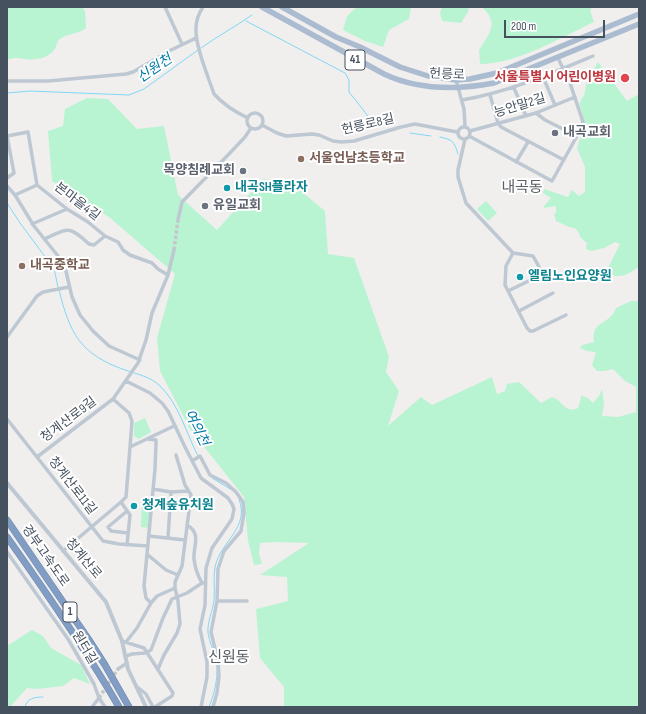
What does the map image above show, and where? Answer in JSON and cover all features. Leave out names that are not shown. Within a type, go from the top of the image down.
[{"type":"highway","name":"경부고속도로","points":[[7,520],[89,640],[129,707]]},
{"type":"highway","name":"경부고속도로","points":[[7,537],[76,637],[119,707]]},
{"type":"main road","name":"헌릉로","points":[[262,7],[395,80],[435,87],[475,87],[494,84],[639,24]]},
{"type":"main road","name":"헌릉로","points":[[282,7],[336,37],[400,67],[428,76],[456,80],[470,79],[497,73],[639,14]]},
{"type":"street","points":[[165,7],[182,44]]},
{"type":"street","points":[[203,7],[199,14],[196,26],[196,38],[214,94],[229,108],[248,118]]},
{"type":"street","points":[[7,81],[40,81],[126,74],[133,72],[182,44],[196,38]]},
{"type":"street","points":[[462,100],[490,95],[514,88],[593,56]]},
{"type":"street","points":[[469,134],[516,162],[552,181],[578,136],[584,122],[564,69],[558,58]]},
{"type":"street","points":[[543,77],[555,105]]},
{"type":"street","points":[[456,80],[464,109],[465,126],[469,129],[469,134],[465,139],[458,170],[458,177],[466,203],[514,253],[533,256],[543,274],[508,291]]},
{"type":"street","points":[[514,88],[526,116]]},
{"type":"street","points":[[490,95],[498,123],[501,127],[564,160]]},
{"type":"street","name":"능안말2길","points":[[469,134],[498,123],[536,113],[575,97]]},
{"type":"street","points":[[536,113],[545,120],[578,136]]},
{"type":"street","points":[[248,118],[252,114],[257,114],[262,119],[262,125],[256,129],[251,128]]},
{"type":"street","points":[[248,118],[251,128]]},
{"type":"street","name":"헌릉로8길","points":[[262,125],[286,136],[312,134],[341,142],[415,124],[457,132]]},
{"type":"street","points":[[465,126],[460,127],[457,132],[459,137],[465,139]]},
{"type":"street","points":[[178,220],[182,202],[245,137],[251,128]]},
{"type":"street","points":[[7,178],[14,173],[7,136],[28,132],[37,182]]},
{"type":"street","points":[[516,162],[528,142]]},
{"type":"street","name":"본마을4길","points":[[15,195],[37,182],[67,209],[88,222],[105,236]]},
{"type":"street","points":[[7,186],[15,195],[32,224],[65,267],[67,287],[80,315],[92,331],[109,346],[139,362],[152,313],[168,275],[174,250]]},
{"type":"street","points":[[32,224],[67,209]]},
{"type":"street","points":[[44,239],[64,230],[71,230],[78,233],[89,244],[94,245],[105,236],[118,242],[123,250],[130,255],[152,263],[168,275]]},
{"type":"street","points":[[514,253],[506,266],[505,285],[527,328],[530,331],[566,315]]},
{"type":"street","points":[[7,337],[37,296],[43,292],[67,287]]},
{"type":"street","points":[[519,311],[553,293]]},
{"type":"street","name":"청계산로9길","points":[[7,419],[37,457],[113,399],[139,362]]},
{"type":"street","points":[[126,380],[150,393],[162,403],[168,411],[174,426],[202,478],[228,498],[234,509],[232,519],[212,548],[204,583],[205,605],[200,629],[207,662],[207,677],[200,707]]},
{"type":"street","points":[[113,399],[129,413],[132,421],[126,497],[122,502],[130,516],[127,545]]},
{"type":"street","points":[[130,447],[174,426]]},
{"type":"street","points":[[147,439],[156,440],[144,593],[146,598],[151,603]]},
{"type":"street","points":[[158,669],[164,655],[177,633],[180,624],[175,582],[182,566],[191,495],[176,455]]},
{"type":"street","points":[[192,461],[200,456],[210,474],[232,488],[236,492],[244,507],[241,531],[224,551],[218,569],[217,601],[211,632],[218,661],[219,676],[217,693],[213,707]]},
{"type":"street","name":"청계산로11길","points":[[37,457],[103,541],[127,545],[148,546]]},
{"type":"street","name":"청계산로","points":[[7,484],[106,602],[122,641],[128,669],[146,707]]},
{"type":"street","points":[[153,489],[171,492],[188,490]]},
{"type":"street","points":[[168,538],[171,492]]},
{"type":"street","name":"청계산로11길","points":[[63,551],[122,502]]},
{"type":"street","points":[[127,511],[108,527],[111,530],[128,533]]},
{"type":"street","points":[[187,526],[192,529],[196,537],[194,558],[198,576],[204,583]]},
{"type":"street","points":[[149,536],[185,540]]},
{"type":"street","name":"원터길","points":[[7,552],[68,639],[94,684],[99,698],[105,707]]},
{"type":"street","points":[[148,555],[166,570],[178,575]]},
{"type":"street","points":[[126,656],[148,652],[151,650],[172,599],[187,593],[204,583]]},
{"type":"street","points":[[126,642],[144,618],[151,603],[157,596],[175,588]]},
{"type":"street","points":[[217,601],[247,601]]},
{"type":"street","points":[[122,641],[144,648],[148,652],[173,693],[172,696],[154,707],[146,694],[136,686]]},
{"type":"street","points":[[118,669],[127,663]]},
{"type":"street","points":[[92,707],[99,698]]},
{"type":"green space","points":[[7,7],[82,7],[85,11],[86,28],[60,39],[54,50],[44,57],[38,59],[15,58],[7,60]]},
{"type":"green space","points":[[357,7],[411,7],[409,19],[389,30],[383,47],[365,41],[343,30],[347,16]]},
{"type":"green space","points":[[442,7],[469,7],[468,12],[461,23],[442,21],[440,13]]},
{"type":"green space","points":[[482,7],[593,7],[590,10],[594,22],[523,55],[509,60],[480,64],[479,50],[489,34],[492,24],[489,15]]},
{"type":"green space","points":[[598,62],[627,101],[639,94],[639,267],[628,274],[620,276],[609,273],[609,266],[620,244],[615,242],[604,248],[591,251],[586,249],[587,243],[580,237],[575,228],[556,221],[554,214],[556,213],[556,206],[544,208],[551,198],[543,193],[544,189],[568,197],[572,190],[579,196],[585,192],[585,167],[577,148],[584,126],[579,103],[584,96],[587,81]]},
{"type":"green space","points":[[87,98],[108,99],[137,129],[164,126],[178,195],[217,230],[263,179],[291,183],[325,211],[328,254],[354,258],[389,357],[386,372],[399,391],[388,426],[421,397],[432,405],[492,377],[497,394],[505,391],[507,384],[519,382],[541,403],[552,397],[567,408],[573,409],[578,408],[582,394],[582,396],[588,398],[593,403],[599,396],[602,389],[604,404],[602,416],[618,417],[636,412],[636,387],[625,381],[613,369],[597,371],[592,365],[596,352],[587,351],[580,348],[582,345],[594,342],[595,330],[598,326],[610,318],[616,308],[631,301],[639,301],[639,707],[284,707],[284,687],[260,658],[256,609],[288,601],[287,577],[260,575],[309,543],[260,543],[259,554],[262,564],[254,565],[248,541],[244,497],[190,429],[160,371],[157,338],[175,274],[109,217],[83,202],[52,181],[48,131],[63,126],[65,109]]},
{"type":"green space","points":[[486,201],[497,213],[488,221],[477,209]]},
{"type":"green space","points":[[145,418],[151,432],[139,439],[134,436],[134,423]]},
{"type":"green space","points":[[142,497],[150,497],[149,528],[141,527]]},
{"type":"green space","points":[[32,630],[43,636],[51,648],[81,665],[90,684],[74,678],[63,686],[37,689],[27,688],[10,707],[7,707],[7,646]]},
{"type":"waterway","name":"신원천","points":[[201,48],[252,15]]},
{"type":"waterway","points":[[246,21],[345,73],[349,80],[349,92],[370,119],[388,126]]},
{"type":"waterway","name":"신원천","points":[[7,93],[30,91],[129,95],[144,89],[198,50]]},
{"type":"waterway","points":[[410,133],[431,136]]},
{"type":"waterway","points":[[440,137],[448,139],[452,142],[458,154]]},
{"type":"waterway","name":"여의천","points":[[7,203],[52,266],[58,287]]},
{"type":"waterway","name":"여의천","points":[[59,290],[68,319],[79,340],[97,357],[110,364],[148,378],[160,386],[167,393],[177,410],[198,456]]},
{"type":"waterway","name":"여의천","points":[[212,478],[232,490]]},
{"type":"waterway","name":"여의천","points":[[209,707],[215,690],[217,677],[216,659],[208,633],[208,625],[214,600],[215,567],[223,549],[238,527],[241,518],[239,499]]},
{"type":"waterway","points":[[25,707],[29,700],[43,697]]},
{"type":"tunnel","points":[[174,250],[178,220]]},
{"type":"tunnel","points":[[99,698],[118,669]]},
{"type":"place","name":"서울특별시 어린이병원","points":[[625,78]]},
{"type":"place","name":"내곡교회","points":[[555,133]]},
{"type":"place","name":"서울언남초등학교","points":[[301,159]]},
{"type":"place","name":"목양침례교회","points":[[243,171]]},
{"type":"place","name":"내곡SH플라자","points":[[227,188]]},
{"type":"place","name":"유일교회","points":[[205,206]]},
{"type":"place","name":"내곡중학교","points":[[22,266]]},
{"type":"place","name":"엘림노인요양원","points":[[520,277]]},
{"type":"place","name":"청계숲유치원","points":[[134,506]]},
{"type":"district","name":"내곡동","points":[[522,188]]},
{"type":"district","name":"신원동","points":[[229,658]]}]
